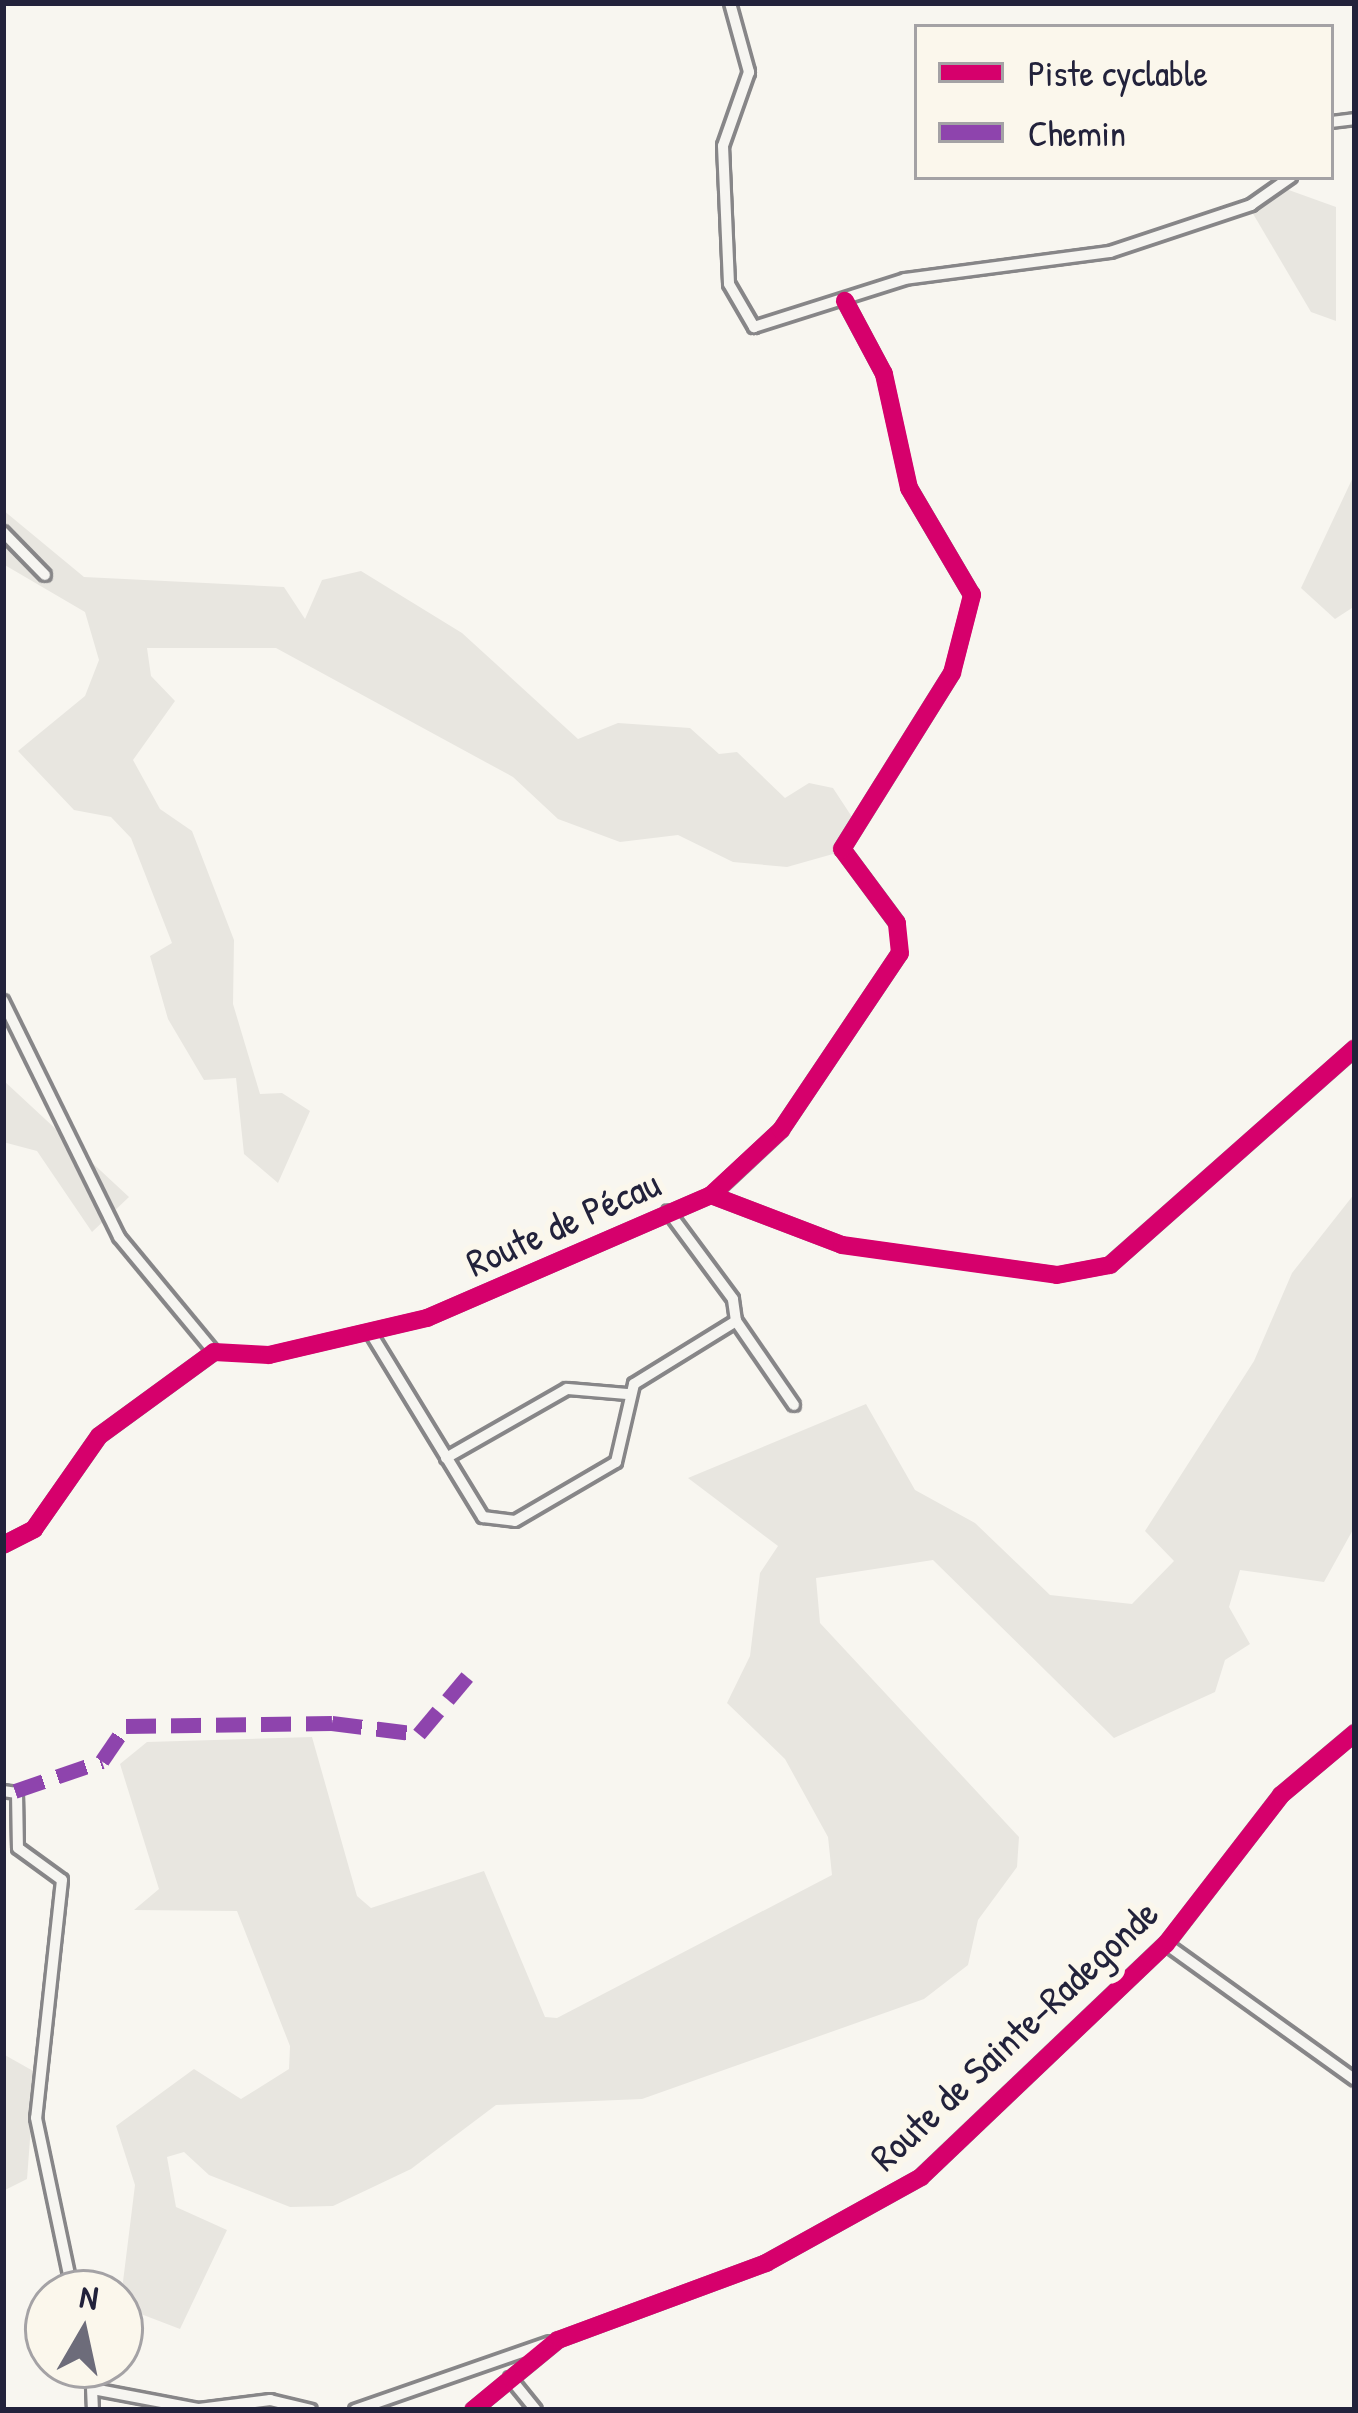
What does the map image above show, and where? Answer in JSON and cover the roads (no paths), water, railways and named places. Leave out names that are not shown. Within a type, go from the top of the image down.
[{"type":"street","points":[[730,3],[749,72],[723,146],[733,303],[761,328],[905,279],[1110,252],[1251,205],[1287,180]]},
{"type":"street","points":[[711,1196],[733,1179],[823,1074],[900,952],[897,923],[842,849],[952,674],[972,595],[909,488],[884,374],[844,301]]},
{"type":"street","points":[[3,532],[45,575]]},
{"type":"street","points":[[3,1000],[118,1237],[214,1352],[99,1436],[34,1529],[3,1545]]},
{"type":"street","name":"Route de Pécau","points":[[214,1352],[269,1355],[450,1310],[711,1196],[735,1197],[842,1245],[1079,1274],[1125,1257],[1355,1048]]},
{"type":"street","points":[[733,1179],[735,1197]]},
{"type":"street","points":[[668,1211],[733,1300],[736,1321],[794,1405]]},
{"type":"street","points":[[446,1458],[567,1389],[628,1394],[736,1321]]},
{"type":"street","points":[[370,1332],[483,1517],[515,1521],[616,1462],[628,1394]]},
{"type":"street","name":"Route de Sainte-Radegonde","points":[[473,2410],[558,2339],[766,2263],[878,2206],[928,2172],[1166,1944],[1281,1795],[1355,1733]]},
{"type":"street","points":[[3,1791],[17,1793],[18,1849],[62,1880],[36,2118],[68,2269]]},
{"type":"street","points":[[1166,1944],[1355,2080]]},
{"type":"street","points":[[355,2410],[558,2339]]},
{"type":"street","points":[[505,2355],[536,2410]]},
{"type":"street","points":[[93,2410],[93,2389],[199,2409],[270,2400],[311,2410]]}]
